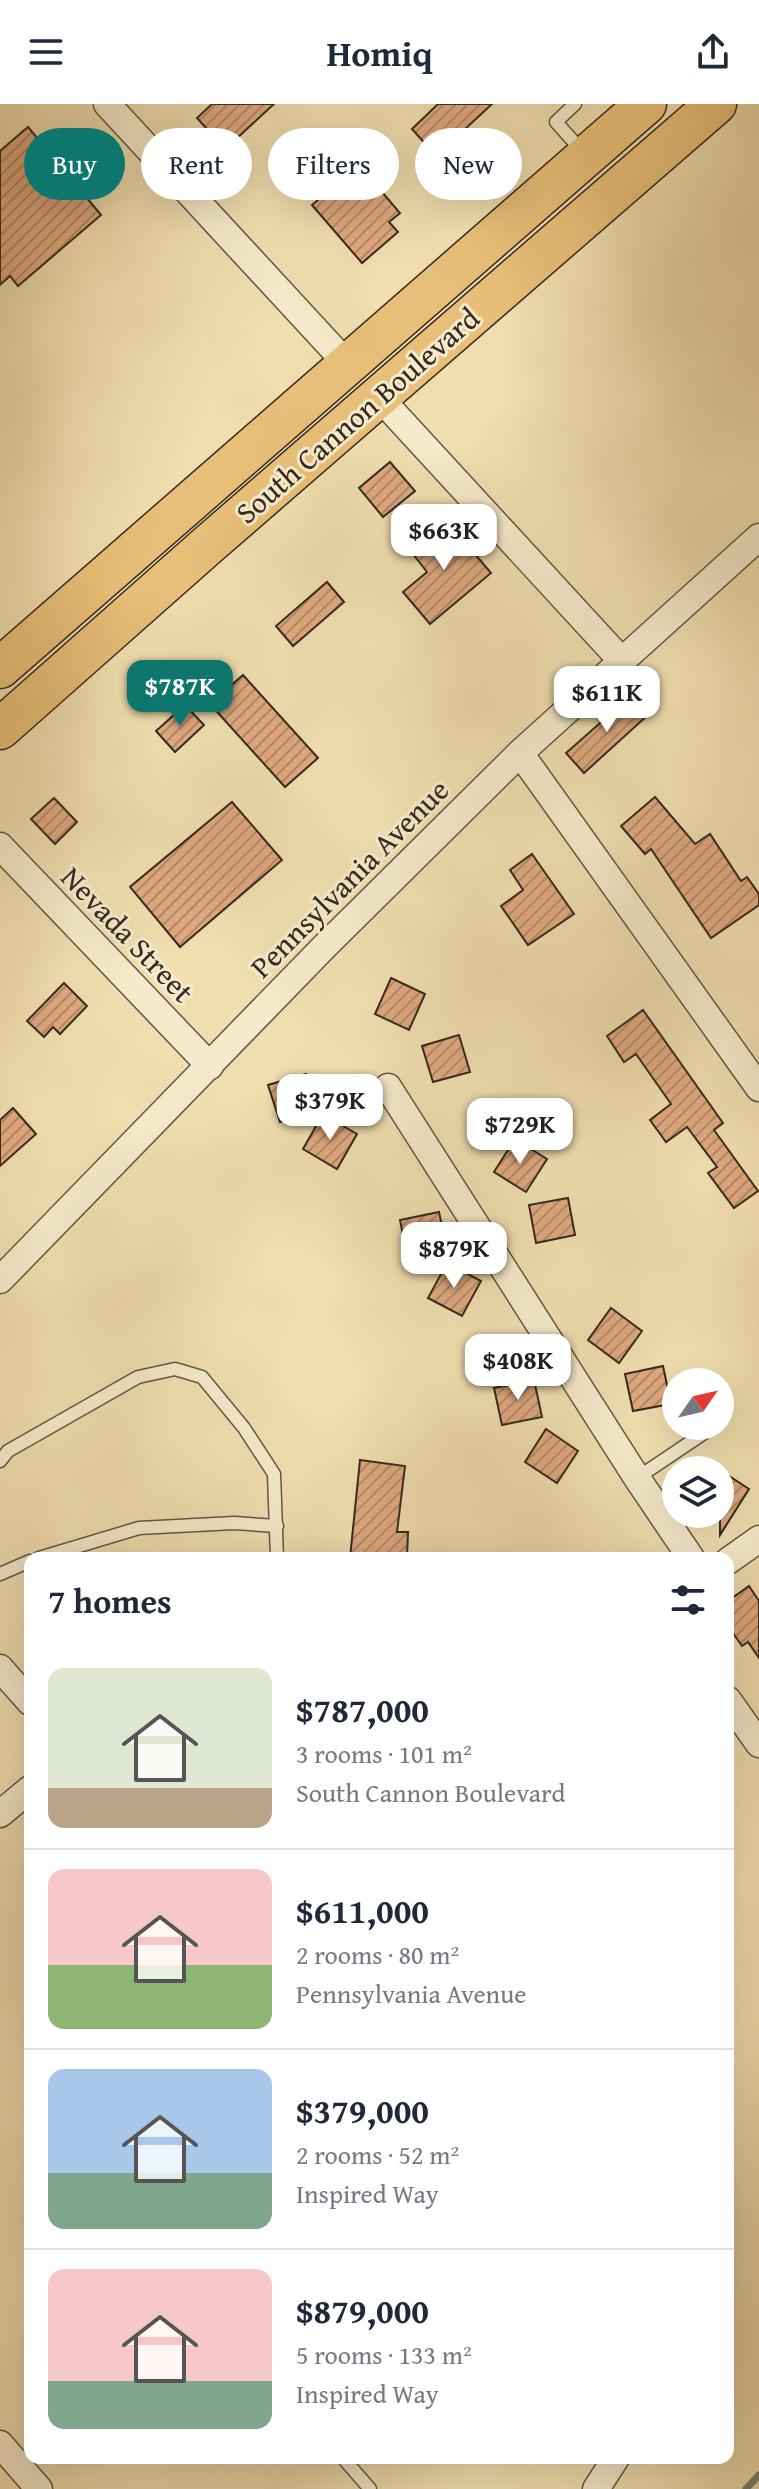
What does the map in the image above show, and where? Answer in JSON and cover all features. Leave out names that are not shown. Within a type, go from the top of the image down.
[{"type":"main road","name":"South Cannon Boulevard","points":[[0,729],[713,105]]},
{"type":"main road","name":"South Cannon Boulevard","points":[[0,668],[587,157],[635,107]]},
{"type":"street","points":[[107,104],[348,365]]},
{"type":"street","points":[[379,397],[621,660]]},
{"type":"street","name":"Pennsylvania Avenue","points":[[0,1280],[324,947],[520,753],[759,537]]},
{"type":"street","points":[[520,753],[759,1088]]},
{"type":"street","name":"Nevada Street","points":[[0,846],[210,1066]]},
{"type":"street","points":[[388,1087],[687,1552]]},
{"type":"street","points":[[734,1557],[759,1539]]},
{"type":"street","points":[[0,1668],[24,1695]]},
{"type":"street","points":[[734,1709],[759,1744]]},
{"type":"street","points":[[0,1814],[24,1794]]},
{"type":"street","points":[[0,2444],[39,2489]]},
{"type":"street","points":[[596,2489],[612,2464]]},
{"type":"lane","points":[[575,104],[556,122],[587,157]]},
{"type":"lane","points":[[0,1461],[8,1451],[138,1377],[175,1369],[202,1377],[244,1428],[274,1474],[277,1552]]},
{"type":"lane","points":[[637,1478],[694,1440]]},
{"type":"lane","points":[[59,1552],[139,1528],[234,1523],[277,1526]]},
{"type":"lane","points":[[0,1574],[24,1564]]},
{"type":"lane","points":[[348,2464],[370,2489]]},
{"type":"building","points":[[212,104],[274,104],[248,128],[206,128],[197,118]]},
{"type":"building","points":[[438,104],[492,104],[466,128],[415,128],[415,132],[412,129]]},
{"type":"building","points":[[24,130],[24,200],[89,200],[101,215],[18,286],[10,276],[0,285],[0,151]]},
{"type":"building","points":[[318,200],[389,200],[400,213],[389,222],[398,232],[362,263],[312,205]]},
{"type":"building","points":[[390,462],[415,491],[383,517],[359,488]]},
{"type":"building","points":[[445,519],[491,573],[430,624],[403,592],[427,572],[409,549]]},
{"type":"building","points":[[327,582],[344,602],[293,646],[276,626]]},
{"type":"building","points":[[243,675],[318,758],[285,787],[210,704]]},
{"type":"building","points":[[632,695],[649,714],[584,773],[566,753]]},
{"type":"building","points":[[185,705],[204,725],[175,752],[156,731]]},
{"type":"building","points":[[655,797],[695,844],[710,834],[741,881],[747,877],[759,894],[759,905],[711,938],[651,849],[645,854],[621,826]]},
{"type":"building","points":[[54,798],[77,822],[55,844],[31,819]]},
{"type":"building","points":[[232,802],[282,860],[180,947],[130,887]]},
{"type":"building","points":[[532,854],[574,914],[528,945],[501,906],[523,890],[510,870]]},
{"type":"building","points":[[391,978],[425,994],[409,1030],[375,1014]]},
{"type":"building","points":[[64,983],[87,1006],[60,1034],[53,1027],[44,1037],[27,1021]]},
{"type":"building","points":[[643,1010],[723,1123],[714,1130],[758,1191],[734,1208],[708,1173],[717,1167],[687,1127],[666,1142],[650,1120],[671,1104],[636,1054],[624,1062],[607,1036]]},
{"type":"building","points":[[459,1035],[470,1072],[433,1082],[422,1046]]},
{"type":"building","points":[[306,1074],[318,1111],[280,1122],[268,1085]]},
{"type":"building","points":[[13,1108],[36,1134],[0,1166],[0,1120]]},
{"type":"building","points":[[323,1114],[357,1134],[337,1169],[303,1149]]},
{"type":"building","points":[[515,1139],[547,1159],[526,1192],[494,1172]]},
{"type":"building","points":[[568,1198],[575,1235],[536,1243],[529,1205]]},
{"type":"building","points":[[439,1212],[447,1249],[407,1257],[400,1220]]},
{"type":"building","points":[[447,1263],[481,1281],[462,1316],[428,1298]]},
{"type":"building","points":[[611,1308],[642,1331],[619,1363],[588,1340]]},
{"type":"building","points":[[663,1366],[662,1406],[633,1411],[625,1374]]},
{"type":"building","points":[[534,1380],[542,1417],[502,1425],[494,1388]]},
{"type":"building","points":[[546,1429],[578,1451],[557,1483],[525,1462]]},
{"type":"building","points":[[360,1460],[405,1466],[397,1532],[408,1532],[407,1552],[351,1552]]},
{"type":"building","points":[[734,1479],[749,1489],[734,1513]]},
{"type":"building","points":[[749,1586],[759,1601],[759,1658],[748,1642],[742,1646],[734,1635],[734,1597]]},
{"type":"waterway","points":[[746,2489],[759,2475]]}]
